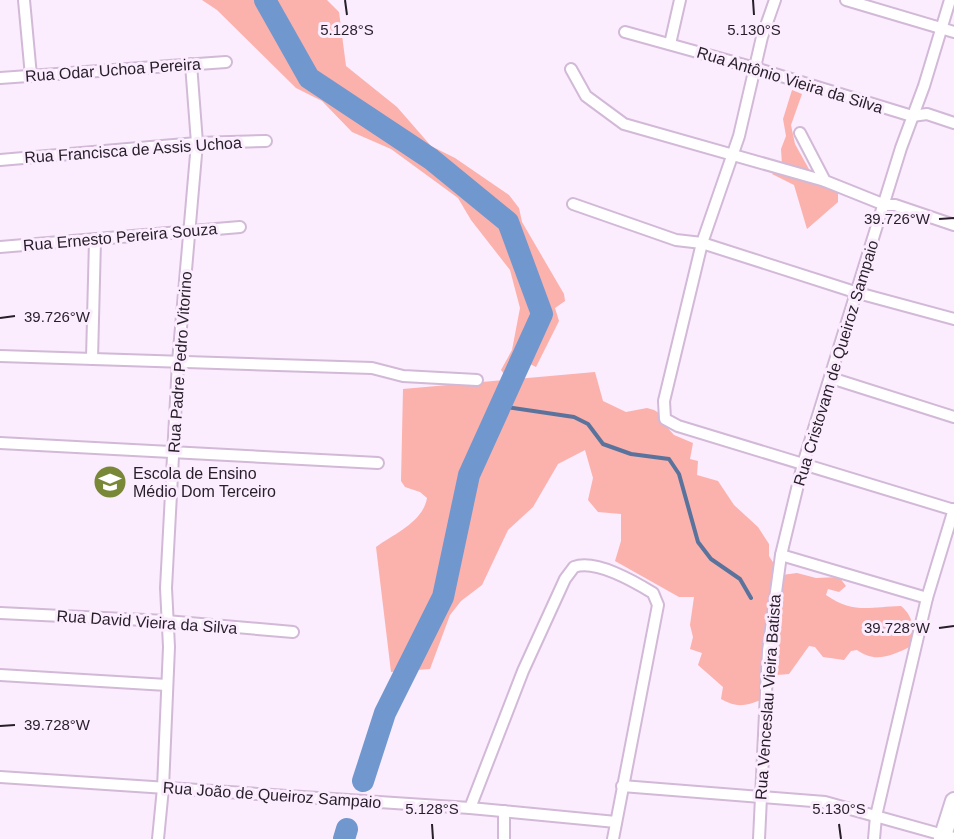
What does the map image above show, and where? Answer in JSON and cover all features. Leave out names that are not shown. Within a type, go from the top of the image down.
[{"type":"main road","points":[[946,838],[954,801]]},
{"type":"street","points":[[24,0],[31,76]]},
{"type":"street","points":[[670,44],[680,0]]},
{"type":"street","points":[[775,0],[762,37],[750,99],[702,243],[664,401],[665,419],[670,423],[954,509],[927,598],[876,816],[874,839]]},
{"type":"street","points":[[846,0],[954,32]]},
{"type":"street","name":"Rua Cristovam de Queiroz Sampaio","points":[[781,555],[803,464],[950,0]]},
{"type":"street","name":"Rua Antônio Vieira da Silva","points":[[625,32],[755,68],[912,116],[927,114],[954,123]]},
{"type":"street","name":"Rua Odar Uchoa Pereira","points":[[0,78],[226,62]]},
{"type":"street","name":"Rua Padre Pedro Vitorino","points":[[158,839],[163,788],[169,635],[166,621],[178,362],[197,143],[191,64]]},
{"type":"street","points":[[571,69],[586,96],[617,121],[825,181],[885,205],[895,205],[954,225]]},
{"type":"street","points":[[800,133],[825,181]]},
{"type":"street","name":"Rua Francisca de Assis Uchoa","points":[[0,160],[197,143],[266,141]]},
{"type":"street","points":[[573,204],[676,240],[702,243],[858,293],[954,319]]},
{"type":"street","name":"Rua Ernesto Pereira Souza","points":[[0,247],[240,227]]},
{"type":"street","points":[[92,359],[95,240]]},
{"type":"street","points":[[0,356],[372,368],[403,376],[477,380]]},
{"type":"street","points":[[831,378],[954,417]]},
{"type":"street","points":[[0,443],[378,463]]},
{"type":"street","points":[[781,555],[927,598]]},
{"type":"street","name":"Rua Venceslau Vieira Batista","points":[[759,839],[768,651],[781,555]]},
{"type":"street","points":[[470,808],[523,671],[570,570],[580,565],[590,565],[627,579],[653,593],[657,598],[658,612],[613,839]]},
{"type":"street","name":"Rua David Vieira da Silva","points":[[0,613],[166,621],[293,632]]},
{"type":"street","points":[[0,675],[167,685]]},
{"type":"street","name":"Rua João de Queiroz Sampaio","points":[[0,777],[470,808],[616,822]]},
{"type":"street","points":[[622,786],[825,802],[854,808],[946,838]]},
{"type":"street","points":[[504,811],[504,839]]},
{"type":"shaded area","points":[[202,0],[327,0],[339,12],[346,66],[397,107],[431,146],[455,158],[509,195],[519,208],[522,222],[564,294],[565,301],[555,308],[559,321],[536,367],[528,363],[505,375],[501,370],[512,350],[520,308],[510,270],[471,220],[458,198],[391,149],[352,132],[322,101],[296,88],[217,10]]},
{"type":"shaded area","points":[[792,90],[802,94],[791,125],[795,144],[815,180],[838,189],[838,202],[807,229],[794,185],[772,174],[782,165],[781,149],[786,136],[783,119]]},
{"type":"shaded area","points":[[595,372],[603,401],[626,412],[647,408],[654,410],[659,413],[665,425],[674,435],[693,443],[690,459],[698,461],[697,475],[718,481],[734,505],[758,527],[769,544],[769,556],[776,567],[761,700],[741,705],[721,699],[723,687],[698,665],[702,653],[690,649],[693,637],[690,625],[694,597],[679,597],[615,561],[621,541],[621,514],[598,512],[588,500],[593,478],[585,450],[558,464],[533,507],[508,530],[482,585],[461,601],[450,615],[430,669],[391,672],[376,547],[414,521],[427,498],[420,492],[405,487],[401,481],[403,389]]},
{"type":"shaded area","points":[[797,573],[816,578],[839,577],[846,586],[839,592],[828,589],[826,595],[845,605],[862,608],[901,606],[908,614],[912,624],[912,646],[884,657],[871,657],[857,650],[851,651],[844,660],[823,657],[815,647],[809,646],[789,674],[777,675],[770,670],[782,575]]},
{"type":"waterway","points":[[265,0],[309,78],[431,159],[508,222],[542,314],[469,475],[443,597],[385,713],[363,781]]},
{"type":"waterway","points":[[500,406],[574,417],[588,424],[603,444],[631,454],[669,459],[679,474],[698,542],[711,559],[740,579],[751,598]]},
{"type":"waterway","points":[[344,839],[347,829]]},
{"type":"place","name":"Escola de Ensino Médio Dom Terceiro","points":[[110,482]]}]
